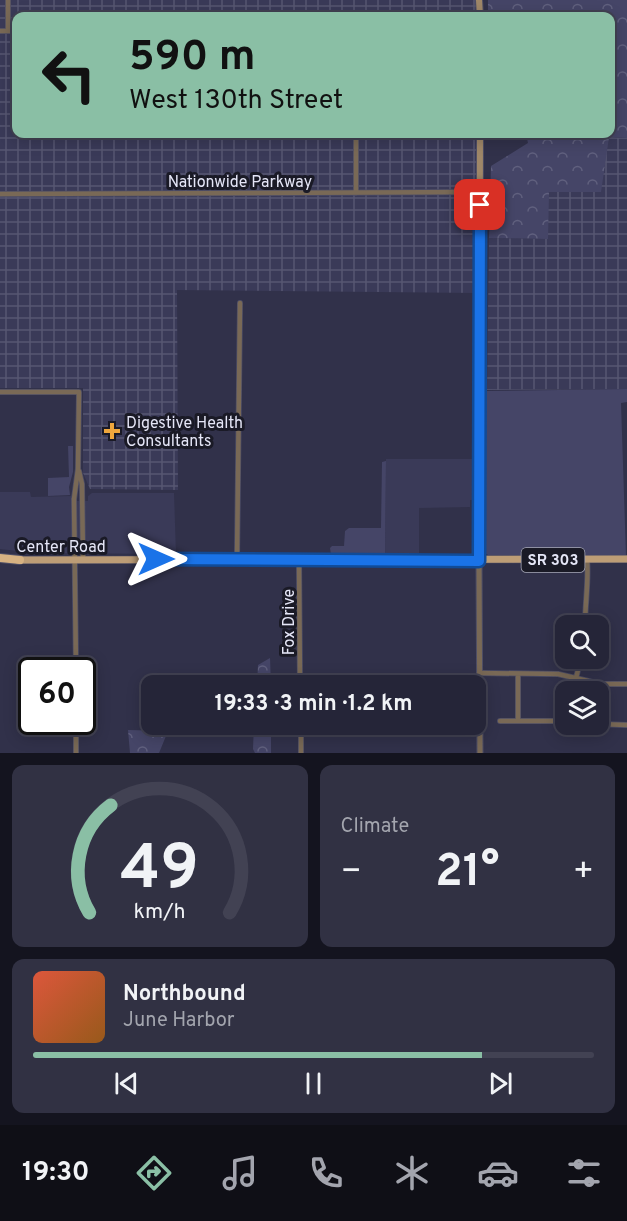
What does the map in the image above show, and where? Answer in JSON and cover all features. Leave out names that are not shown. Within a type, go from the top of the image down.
[{"type":"highway","points":[[0,559],[20,560]]},
{"type":"main road","points":[[479,561],[480,138]]},
{"type":"main road","name":"Center Road","points":[[20,560],[299,559],[587,562],[627,559]]},
{"type":"street","points":[[8,0],[8,31]]},
{"type":"street","points":[[0,31],[12,31]]},
{"type":"street","points":[[356,138],[356,193]]},
{"type":"street","name":"Nationwide Parkway","points":[[0,194],[480,192]]},
{"type":"street","points":[[237,559],[240,303]]},
{"type":"street","points":[[0,392],[79,392],[78,469],[74,499],[76,657]]},
{"type":"street","points":[[78,469],[82,484],[83,560]]},
{"type":"street","name":"Fox Drive","points":[[299,559],[300,675]]},
{"type":"street","points":[[479,561],[482,674],[480,753]]},
{"type":"street","points":[[585,615],[587,575],[585,567],[587,562]]},
{"type":"street","points":[[576,678],[578,669]]},
{"type":"street","points":[[482,674],[558,674],[601,684],[627,684]]},
{"type":"street","points":[[518,674],[518,721]]},
{"type":"street","points":[[500,721],[555,721]]},
{"type":"street","points":[[609,724],[627,725]]},
{"type":"street","points":[[76,735],[76,753]]},
{"type":"street","points":[[300,735],[301,753]]},
{"type":"shaded area","points":[[0,0],[479,0],[479,12],[12,12],[12,138],[479,138],[480,293],[177,290],[178,490],[90,489],[83,473],[83,388],[0,388]]},
{"type":"shaded area","points":[[608,138],[627,138],[627,389],[487,390],[489,238],[548,239],[548,191]]},
{"type":"shaded area","points":[[386,459],[474,459],[474,500],[470,500],[470,507],[419,508],[419,553],[385,553]]},
{"type":"shaded area","points":[[0,492],[30,492],[31,497],[71,496],[71,501],[88,501],[88,496],[92,493],[174,493],[176,554],[35,553],[0,549]]},
{"type":"green space","points":[[488,0],[627,0],[627,138],[615,137],[615,12],[488,12]]},
{"type":"green space","points":[[527,138],[609,138],[601,192],[549,192],[548,239],[489,238],[491,166],[528,143]]},
{"type":"green space","points":[[627,389],[627,402],[621,403],[626,556],[488,555],[485,553],[484,391]]},
{"type":"green space","points":[[68,446],[73,446],[70,495],[48,496],[48,478],[69,477]]},
{"type":"green space","points":[[386,461],[385,555],[331,555],[332,546],[344,546],[345,531],[349,528],[381,528],[382,462]]},
{"type":"green space","points":[[270,658],[271,675],[258,675],[258,665]]},
{"type":"green space","points":[[128,730],[141,730],[141,735],[166,735],[159,753],[130,753]]},
{"type":"green space","points":[[254,735],[271,735],[271,753],[255,753]]},
{"type":"place","name":"Digestive Health Consultants","points":[[112,431]]},
{"type":"route","points":[[156,559],[328,558],[479,561],[480,205]]}]
